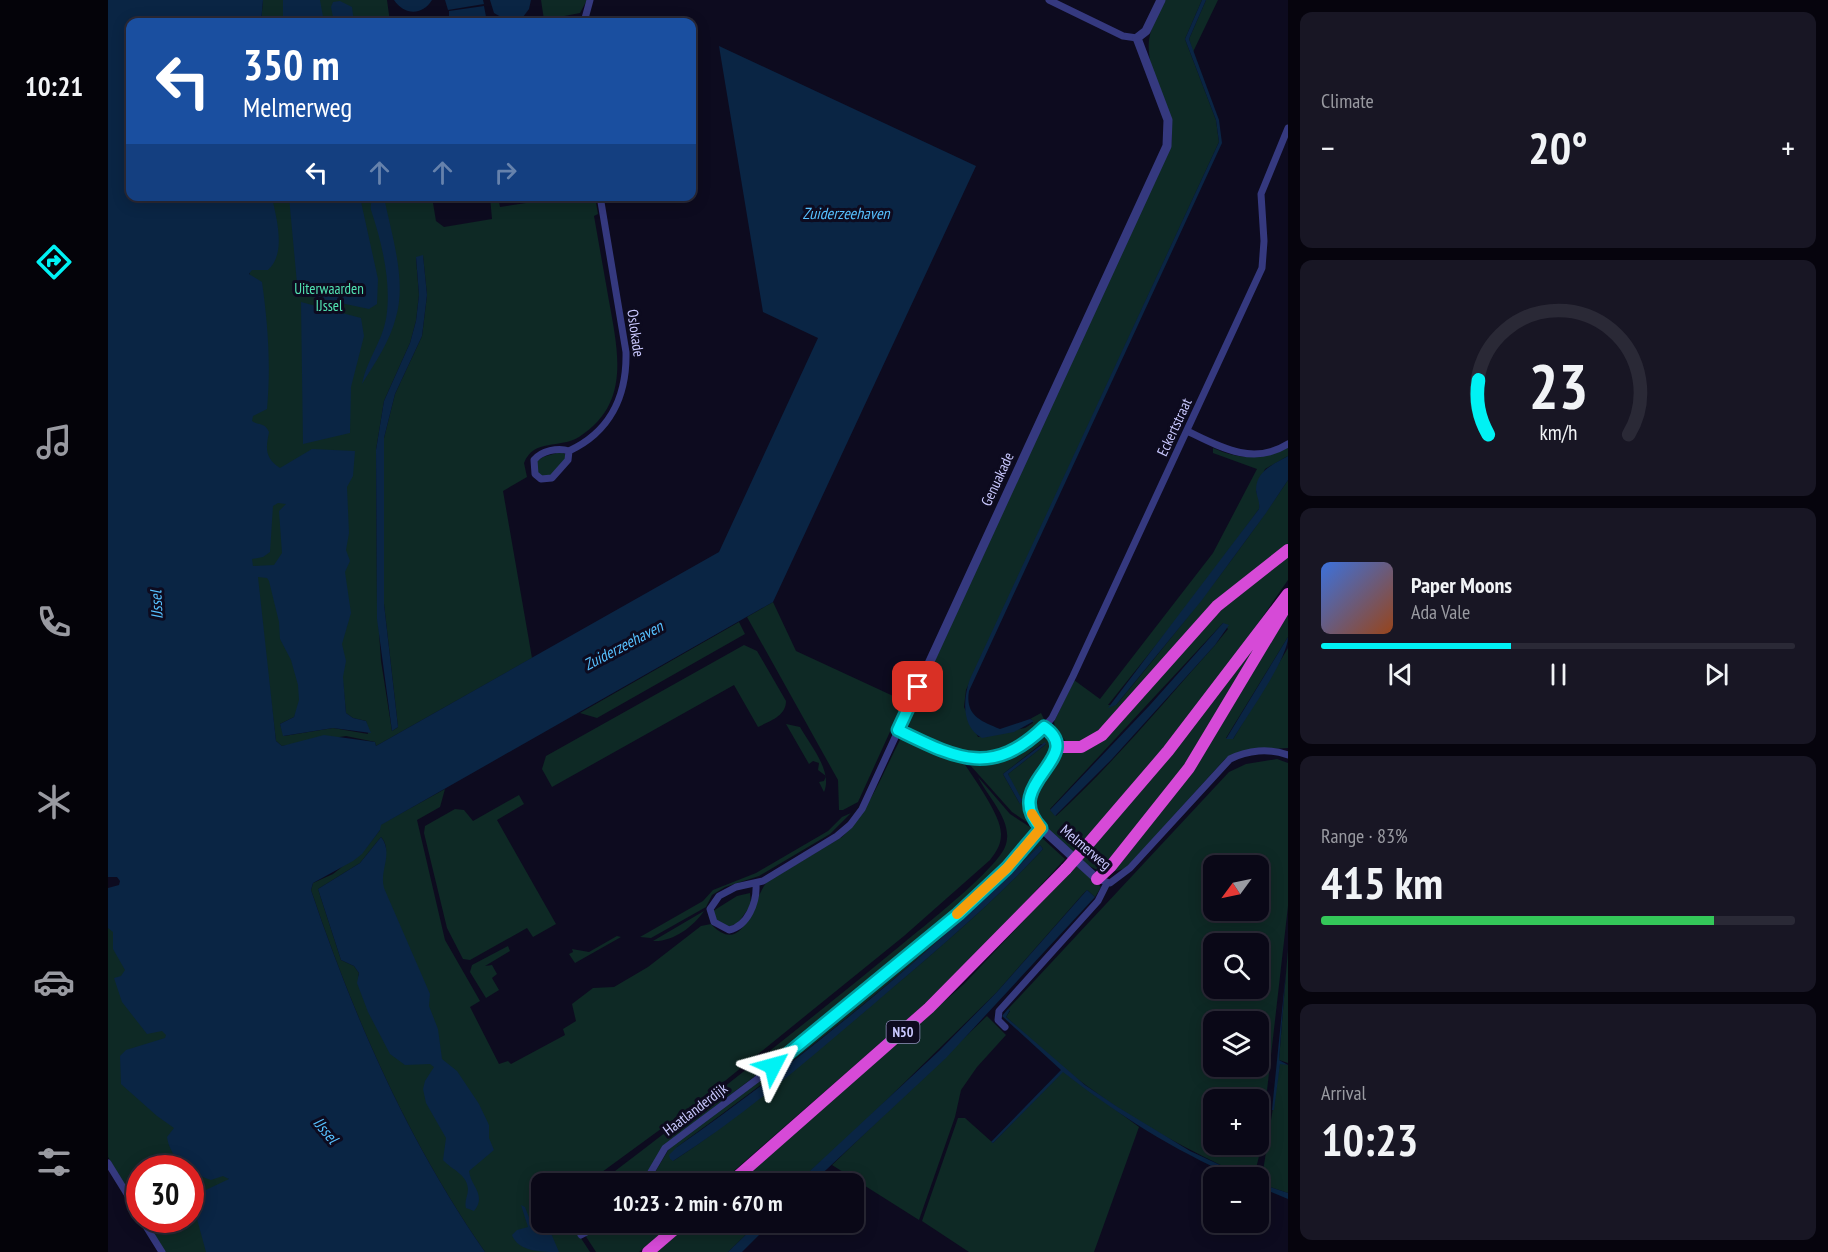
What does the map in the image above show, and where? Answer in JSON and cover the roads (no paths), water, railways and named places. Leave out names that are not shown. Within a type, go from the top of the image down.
[{"type":"highway","points":[[1058,747],[1081,747],[1102,735],[1228,595],[1288,550]]},
{"type":"highway","name":"N50","points":[[1259,632],[1288,584]]},
{"type":"highway","name":"N50","points":[[742,1173],[929,1008],[1066,869],[1168,751],[1288,594]]},
{"type":"highway","points":[[1102,881],[1189,768],[1288,603]]},
{"type":"highway","points":[[648,1252],[670,1233]]},
{"type":"street","points":[[585,18],[590,0]]},
{"type":"street","points":[[1049,0],[1123,36],[1137,38],[1146,31],[1161,0]]},
{"type":"street","name":"Genuakade","points":[[756,885],[756,900],[744,921],[729,930],[716,924],[710,913],[715,899],[736,887],[756,885],[837,836],[850,825],[862,808],[1167,146],[1168,120],[1137,38]]},
{"type":"street","name":"Eckertstraat","points":[[1044,727],[1063,698],[1262,268],[1264,241],[1261,194],[1288,128]]},
{"type":"street","name":"Oslokade","points":[[569,451],[568,460],[552,478],[541,479],[535,474],[534,460],[538,455],[562,448],[569,451],[582,445],[611,417],[627,376],[627,352],[601,201]]},
{"type":"street","points":[[1187,431],[1230,451],[1248,455],[1265,454],[1288,444]]},
{"type":"street","points":[[898,730],[953,756],[978,759],[1007,753],[1030,740],[1044,727],[1056,736],[1058,747]]},
{"type":"street","name":"Melmerweg","points":[[1058,747],[1054,757],[1034,783],[1030,795],[1032,814],[1041,828],[1102,881],[1113,882],[1134,864],[1230,759],[1241,754],[1260,751],[1288,756]]},
{"type":"street","name":"Haatlanderdijk","points":[[652,1173],[673,1142],[756,1080],[958,914],[1007,868],[1041,828]]},
{"type":"street","name":"Melmerweg","points":[[1005,1027],[998,1020],[999,1011],[1098,901],[1102,881]]},
{"type":"street","points":[[108,1163],[126,1192]]},
{"type":"street","points":[[150,1233],[162,1252]]},
{"type":"street","points":[[581,1235],[585,1233]]},
{"type":"water","points":[[108,0],[263,0],[261,18],[126,18],[126,201],[273,201],[279,235],[277,254],[268,270],[252,270],[249,274],[262,282],[269,361],[267,409],[253,416],[252,421],[264,425],[269,432],[267,452],[271,460],[280,468],[312,449],[355,451],[353,476],[347,487],[349,533],[346,550],[350,561],[345,572],[351,613],[342,644],[346,661],[343,677],[346,713],[353,718],[366,721],[371,733],[333,728],[283,736],[280,724],[294,717],[299,700],[298,685],[291,660],[280,639],[279,622],[269,581],[267,578],[258,577],[276,741],[282,746],[324,735],[375,742],[376,746],[719,552],[818,338],[763,312],[719,46],[976,166],[773,602],[381,825],[380,830],[362,854],[313,883],[311,890],[328,938],[385,1077],[431,1167],[485,1252],[206,1252],[201,1233],[204,1233],[204,1191],[229,1179],[223,1176],[211,1180],[204,1177],[204,1155],[174,1155],[167,1137],[174,1128],[121,1084],[120,1056],[126,1050],[165,1038],[166,1035],[162,1031],[147,1034],[122,1002],[114,978],[121,976],[125,970],[113,949],[113,932],[108,928],[108,888],[119,885],[120,881],[117,877],[108,877]],"holes":[[[278,503],[286,504],[279,511],[282,553],[274,565],[253,566],[252,559],[263,557],[270,552],[273,506]]]},
{"type":"water","points":[[283,0],[320,0],[323,18],[283,18]]},
{"type":"water","points":[[394,0],[432,0],[423,9],[413,12],[403,9]]},
{"type":"water","points":[[445,0],[483,0],[484,4],[448,10]]},
{"type":"water","points":[[490,0],[531,0],[529,9],[523,17],[503,18],[494,13]]},
{"type":"water","points":[[1202,0],[1206,0],[1189,39],[1219,120],[1222,143],[969,691],[969,706],[980,720],[986,723],[1000,729],[1030,719],[1034,721],[1014,732],[982,738],[970,727],[967,720],[965,703],[970,679],[1219,142],[1216,120],[1185,39]]},
{"type":"water","points":[[340,1],[352,7],[353,18],[333,18],[331,7],[333,2]]},
{"type":"water","points":[[484,6],[486,18],[449,18],[449,11]]},
{"type":"water","points":[[289,201],[361,201],[378,279],[377,304],[369,309],[298,294]]},
{"type":"water","points":[[372,201],[385,201],[397,257],[400,288],[399,303],[390,335],[362,384],[384,327],[388,306],[385,264],[371,207]]},
{"type":"water","points":[[423,255],[427,295],[422,336],[395,394],[384,438],[384,604],[398,727],[392,731],[377,619],[376,450],[384,401],[410,343],[416,321],[419,295],[416,257]]},
{"type":"water","points":[[301,302],[361,318],[364,336],[351,387],[350,433],[303,444]]},
{"type":"water","points":[[1288,456],[1288,480],[1266,513],[1202,600],[1116,705],[1108,708],[1259,509],[1256,490],[1262,473]]},
{"type":"water","points":[[1223,623],[1229,625],[1215,645],[1112,759],[1055,816],[1050,810],[1150,705]]},
{"type":"water","points":[[1288,637],[1281,659],[1265,688],[1233,739],[1226,739]]},
{"type":"water","points":[[1045,742],[1046,744],[1008,774],[1022,800],[1020,804],[1003,774]]},
{"type":"water","points":[[381,837],[386,849],[384,888],[430,994],[429,1006],[438,1029],[442,1059],[457,1071],[479,1104],[489,1125],[489,1138],[494,1150],[469,1171],[479,1196],[478,1205],[474,1211],[466,1208],[468,1189],[465,1180],[443,1160],[446,1138],[426,1103],[423,1089],[434,1067],[430,1064],[405,1065],[390,1054],[368,1012],[357,983],[359,973],[354,966],[341,960],[318,889],[360,863]]},
{"type":"water","points":[[1040,845],[1043,849],[1003,890],[802,1065],[700,1143],[673,1161],[670,1159],[669,1155],[677,1147],[771,1078],[911,965]]},
{"type":"water","points":[[1087,890],[1095,897],[946,1058],[823,1173],[808,1173],[939,1051],[997,992]]},
{"type":"water","points":[[1286,971],[1279,1060],[1288,1065],[1280,1064],[1274,1110],[1272,1110]]},
{"type":"water","points":[[1008,1009],[1010,1010],[1006,1017],[1085,1085],[1190,1151],[1224,1167],[1215,1167],[1168,1143],[1125,1117],[1063,1072],[993,1143],[991,1142],[1061,1070],[1002,1016]]},
{"type":"water","points":[[1269,1187],[1288,1193],[1288,1199],[1269,1191]]},
{"type":"water","points":[[521,1205],[525,1207],[531,1223],[531,1233],[551,1233],[559,1252],[531,1250],[519,1245],[512,1235],[517,1230],[528,1227]]},
{"type":"water","points":[[748,1233],[761,1233],[742,1252],[728,1252]]},
{"type":"water label","name":"Zuiderzeehaven","points":[[846,213]]},
{"type":"water label","name":"IJssel","points":[[156,605]]},
{"type":"water label","name":"Zuiderzeehaven","points":[[623,645]]},
{"type":"water label","name":"IJssel","points":[[326,1130]]},
{"type":"park label","name":"Uiterwaarden IJssel","points":[[329,296]]}]
